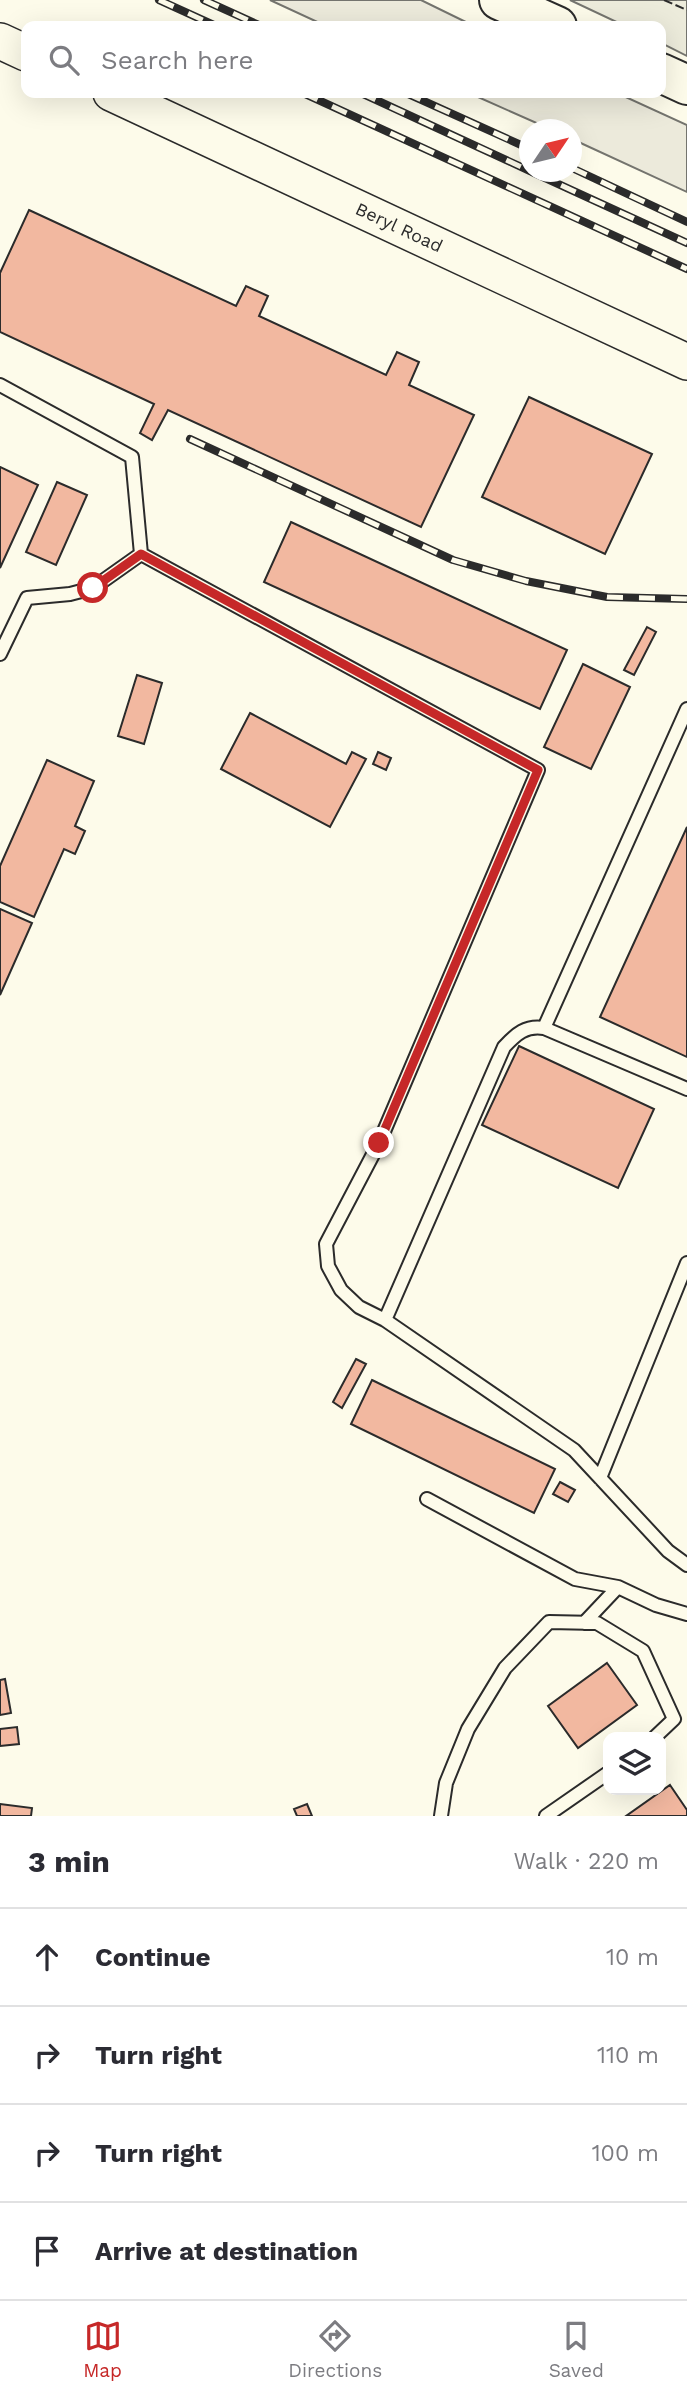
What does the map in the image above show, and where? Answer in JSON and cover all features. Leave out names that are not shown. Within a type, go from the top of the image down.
[{"type":"main road","points":[[499,0],[546,21]]},
{"type":"main road","points":[[666,75],[687,85]]},
{"type":"street","points":[[0,41],[21,51]]},
{"type":"street","name":"Beryl Road","points":[[122,98],[687,362]]},
{"type":"lane","points":[[0,385],[132,457],[141,554]]},
{"type":"lane","points":[[0,654],[27,598],[70,594],[93,588],[141,554]]},
{"type":"lane","points":[[141,554],[538,770],[379,1143],[326,1244],[328,1266],[341,1290],[359,1307],[384,1320],[574,1450],[668,1551],[687,1565]]},
{"type":"lane","points":[[544,1028],[687,709]]},
{"type":"lane","points":[[384,1320],[505,1047],[522,1030],[544,1028],[687,1088]]},
{"type":"lane","points":[[600,1478],[687,1263]]},
{"type":"lane","points":[[427,1499],[575,1578],[618,1587],[656,1605],[687,1614]]},
{"type":"lane","points":[[584,1623],[618,1587]]},
{"type":"lane","points":[[441,1816],[446,1783],[468,1729],[505,1668],[549,1622],[597,1623],[643,1651],[674,1719],[660,1732]]},
{"type":"lane","points":[[547,1816],[603,1777]]},
{"type":"shaded area","points":[[270,0],[421,0],[464,21],[315,21]]},
{"type":"shaded area","points":[[570,0],[687,0],[687,56],[666,46],[666,21],[614,21]]},
{"type":"shaded area","points":[[480,98],[628,98],[687,125],[687,192],[582,144],[582,119],[528,119]]},
{"type":"building","points":[[29,210],[236,306],[246,286],[268,296],[259,316],[386,375],[397,352],[419,362],[409,385],[474,415],[421,527],[168,410],[152,440],[140,433],[154,404],[0,332],[0,273]]},
{"type":"building","points":[[529,397],[652,454],[605,554],[482,497]]},
{"type":"building","points":[[0,467],[38,485],[0,568]]},
{"type":"building","points":[[57,482],[87,495],[56,565],[26,552]]},
{"type":"building","points":[[291,522],[567,650],[540,709],[264,582]]},
{"type":"building","points":[[647,627],[656,632],[634,675],[624,670]]},
{"type":"building","points":[[583,664],[630,687],[591,769],[544,747]]},
{"type":"building","points":[[137,675],[162,683],[144,744],[118,736]]},
{"type":"building","points":[[250,713],[346,764],[352,752],[366,759],[330,827],[221,769]]},
{"type":"building","points":[[378,752],[391,758],[386,770],[373,764]]},
{"type":"building","points":[[47,760],[94,781],[75,826],[85,831],[75,854],[64,849],[34,917],[0,902],[0,866]]},
{"type":"building","points":[[687,827],[687,1057],[600,1017]]},
{"type":"building","points":[[0,909],[32,923],[0,995]]},
{"type":"building","points":[[519,1046],[654,1109],[618,1188],[482,1125]]},
{"type":"building","points":[[356,1359],[366,1364],[342,1408],[333,1402]]},
{"type":"building","points":[[372,1380],[555,1469],[534,1513],[351,1424]]},
{"type":"building","points":[[560,1482],[575,1490],[568,1502],[553,1494]]},
{"type":"building","points":[[607,1663],[637,1705],[578,1748],[548,1706]]},
{"type":"building","points":[[5,1679],[11,1713],[0,1715],[0,1680]]},
{"type":"building","points":[[17,1727],[19,1744],[0,1746],[0,1729]]},
{"type":"building","points":[[670,1785],[687,1810],[687,1816],[626,1816],[656,1795],[666,1795],[666,1788]]},
{"type":"building","points":[[0,1804],[32,1808],[31,1816],[0,1816]]},
{"type":"building","points":[[307,1804],[312,1816],[297,1816],[294,1809]]},
{"type":"railway","points":[[159,0],[205,21]]},
{"type":"railway","points":[[204,0],[250,21]]},
{"type":"railway","points":[[314,98],[687,269]]},
{"type":"railway","points":[[372,98],[519,166]]},
{"type":"railway","points":[[417,98],[519,144]]},
{"type":"railway","points":[[582,173],[687,222]]},
{"type":"railway","points":[[554,182],[687,243]]},
{"type":"railway","points":[[190,439],[453,560],[526,581],[607,597],[687,599]]},
{"type":"fence","points":[[664,0],[687,10]]},
{"type":"route","points":[[93,588],[141,554],[538,770],[379,1143]]}]
